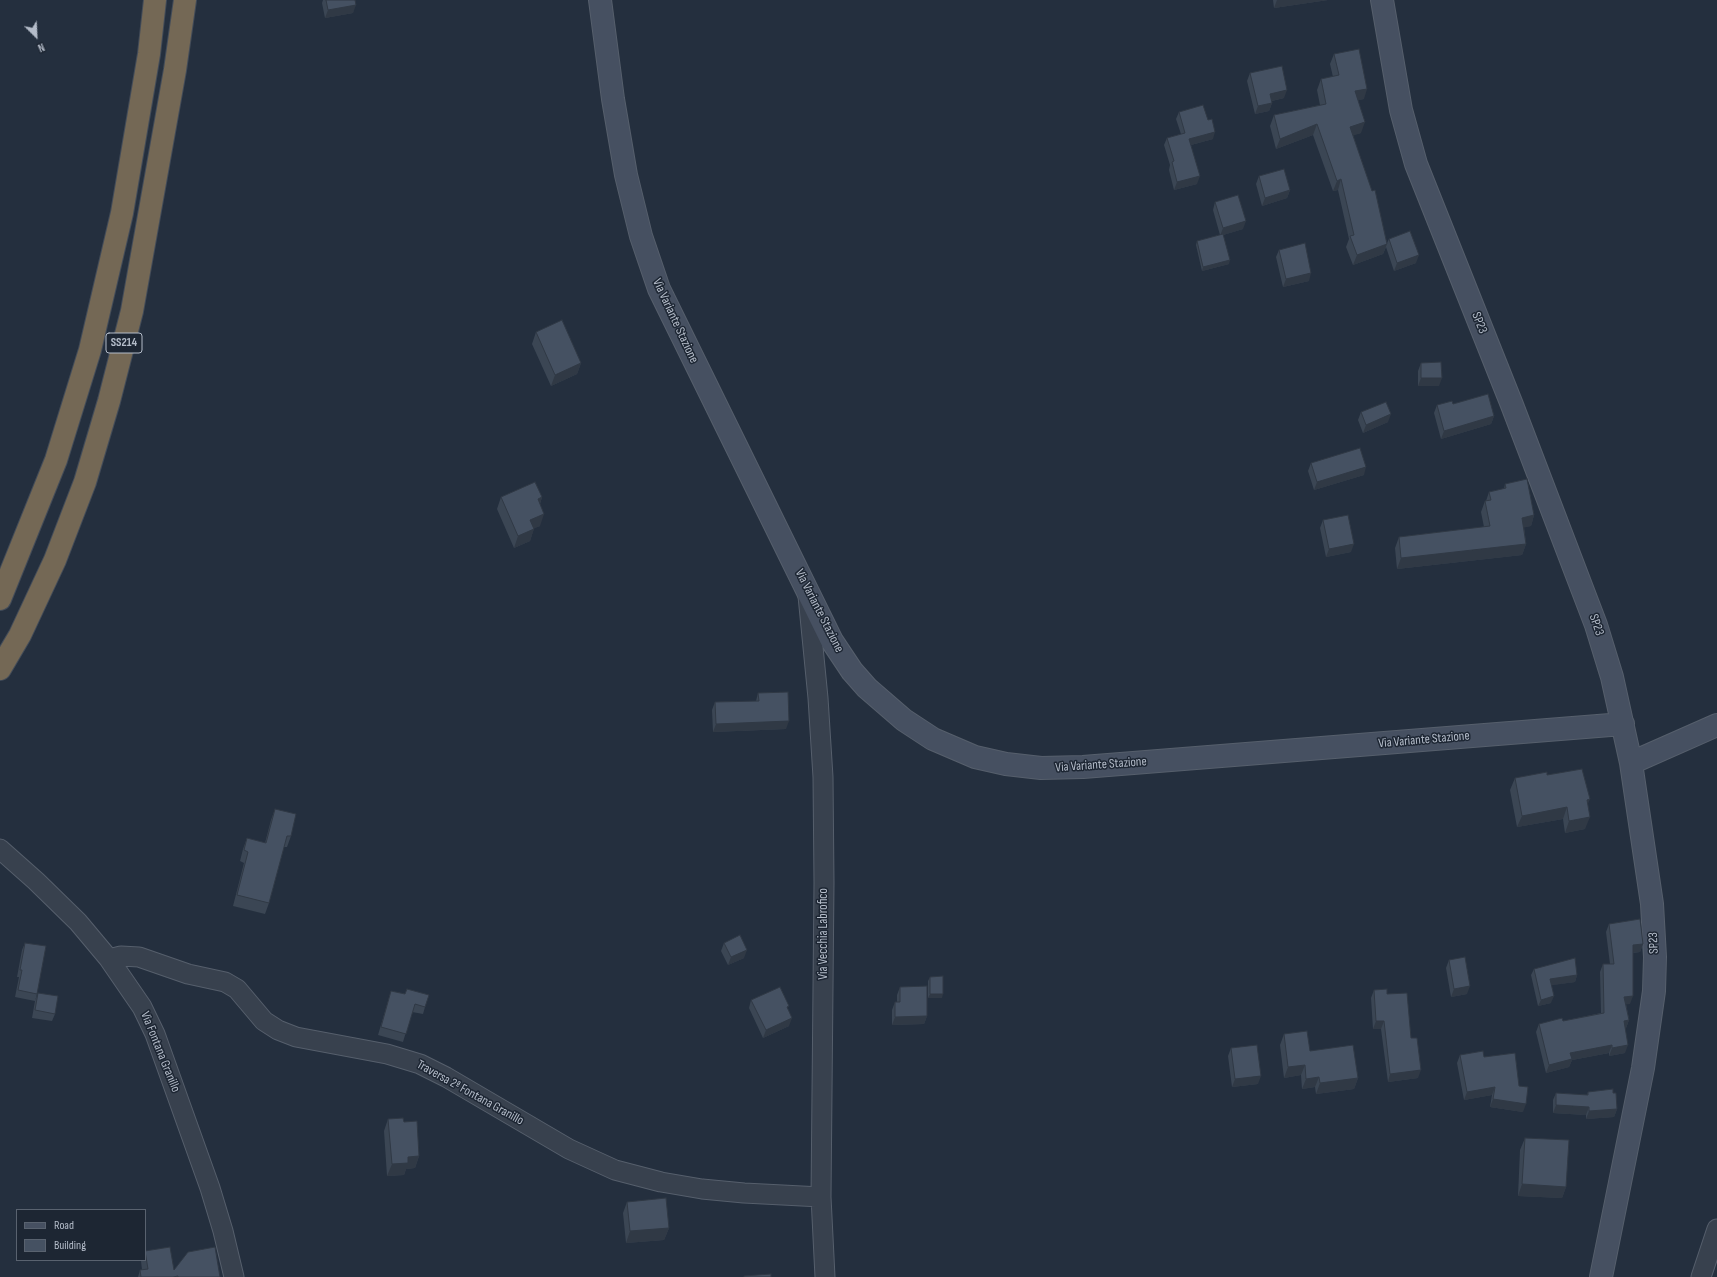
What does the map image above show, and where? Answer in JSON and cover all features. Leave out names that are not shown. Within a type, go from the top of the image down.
[{"type":"highway","name":"SS214","points":[[0,598],[56,460],[90,350],[122,213],[148,61],[155,0]]},
{"type":"highway","name":"SS214","points":[[0,668],[20,635],[58,553],[85,482],[108,407],[132,311],[175,70],[185,0]]},
{"type":"street","name":"Via Variante Stazione","points":[[600,0],[620,146],[636,219],[651,268],[677,327],[826,631],[858,678],[883,704],[919,731],[945,746],[975,757],[1006,764],[1041,768],[1069,768],[1623,724]]},
{"type":"street","name":"SP23","points":[[1382,0],[1401,110],[1416,164],[1517,418],[1588,603],[1607,658],[1631,763],[1652,904],[1655,957],[1654,992],[1643,1068],[1600,1277]]},
{"type":"street","name":"Via Vecchia Labrofico","points":[[807,591],[818,698],[823,777],[824,883],[821,1196],[825,1277]]},
{"type":"street","points":[[1631,763],[1717,725]]},
{"type":"street","name":"Via Fontana Granillo","points":[[0,849],[57,901],[110,959],[138,999],[155,1034],[214,1198],[234,1277]]},
{"type":"street","name":"Traversa 2ª Fontana Granillo","points":[[110,959],[121,956],[139,957],[188,974],[225,982],[242,993],[264,1021],[278,1030],[296,1037],[387,1054],[420,1064],[446,1077],[575,1152],[615,1170],[661,1182],[702,1189],[744,1193],[821,1196]]},
{"type":"street","points":[[1702,1277],[1717,1229]]},
{"type":"building","points":[[326,0],[355,0],[356,5],[328,10]]},
{"type":"building","points":[[1359,49],[1367,89],[1355,91],[1365,122],[1350,127],[1372,191],[1375,190],[1387,244],[1357,255],[1350,236],[1354,235],[1341,179],[1337,181],[1317,124],[1280,139],[1274,115],[1326,104],[1321,79],[1339,75],[1334,54]]},
{"type":"building","points":[[1282,66],[1287,90],[1270,94],[1272,103],[1258,106],[1250,73]]},
{"type":"building","points":[[1203,105],[1208,120],[1212,119],[1215,132],[1189,139],[1200,176],[1177,182],[1172,162],[1174,161],[1167,138],[1185,133],[1179,112]]},
{"type":"building","points":[[1284,169],[1290,190],[1265,198],[1259,176]]},
{"type":"building","points":[[1238,195],[1246,221],[1223,228],[1215,202]]},
{"type":"building","points":[[1410,231],[1419,255],[1397,263],[1389,239]]},
{"type":"building","points":[[1223,234],[1230,260],[1203,267],[1197,241]]},
{"type":"building","points":[[1305,243],[1311,273],[1286,279],[1279,250]]},
{"type":"building","points":[[562,320],[581,363],[555,375],[536,332]]},
{"type":"building","points":[[1441,362],[1442,378],[1421,378],[1421,363]]},
{"type":"building","points":[[1488,394],[1494,416],[1444,431],[1437,405],[1452,401],[1453,404]]},
{"type":"building","points":[[1386,402],[1391,414],[1366,425],[1361,412]]},
{"type":"building","points":[[1360,448],[1366,467],[1317,482],[1311,463]]},
{"type":"building","points":[[1527,479],[1534,515],[1522,518],[1526,544],[1401,558],[1399,537],[1490,526],[1485,501],[1491,500],[1489,492],[1506,488],[1505,484]]},
{"type":"building","points":[[535,482],[542,497],[538,499],[544,514],[530,520],[534,529],[518,536],[501,497]]},
{"type":"building","points":[[1348,515],[1354,544],[1329,549],[1323,520]]},
{"type":"building","points":[[788,692],[789,721],[716,724],[715,702],[759,701],[758,693]]},
{"type":"building","points":[[1582,769],[1590,799],[1587,800],[1590,817],[1569,821],[1567,807],[1522,816],[1515,778],[1547,772],[1547,775]]},
{"type":"building","points":[[275,809],[296,814],[291,836],[287,836],[269,903],[237,895],[248,852],[244,850],[247,838],[266,843]]},
{"type":"building","points":[[1640,919],[1643,944],[1633,945],[1633,996],[1624,997],[1629,1020],[1624,1021],[1628,1045],[1612,1048],[1612,1045],[1570,1053],[1572,1059],[1549,1065],[1539,1024],[1562,1018],[1563,1021],[1604,1013],[1603,964],[1614,964],[1609,924]]},
{"type":"building","points":[[740,935],[747,950],[731,957],[724,943]]},
{"type":"building","points":[[25,943],[46,946],[37,994],[18,990]]},
{"type":"building","points":[[1465,957],[1470,986],[1454,989],[1449,960]]},
{"type":"building","points":[[1575,958],[1577,975],[1550,979],[1554,996],[1541,1000],[1534,969]]},
{"type":"building","points":[[943,976],[943,994],[930,994],[930,977]]},
{"type":"building","points":[[927,986],[927,1016],[895,1017],[895,1002],[900,1002],[900,987]]},
{"type":"building","points":[[780,987],[789,1006],[787,1007],[792,1018],[766,1030],[751,1000]]},
{"type":"building","points":[[407,989],[429,995],[425,1007],[415,1004],[406,1034],[381,1027],[391,991],[405,994]]},
{"type":"building","points":[[1387,989],[1387,994],[1407,993],[1411,1038],[1417,1038],[1421,1070],[1390,1074],[1384,1021],[1376,1021],[1374,990]]},
{"type":"building","points":[[38,993],[58,996],[55,1014],[35,1010]]},
{"type":"building","points":[[1307,1031],[1310,1051],[1353,1045],[1358,1078],[1320,1083],[1319,1077],[1306,1079],[1305,1065],[1288,1067],[1284,1034]]},
{"type":"building","points":[[1257,1045],[1261,1076],[1235,1079],[1231,1048]]},
{"type":"building","points":[[1483,1051],[1484,1057],[1515,1053],[1519,1086],[1528,1087],[1526,1104],[1493,1099],[1495,1087],[1467,1092],[1460,1055]]},
{"type":"building","points":[[1613,1089],[1613,1093],[1616,1093],[1617,1109],[1589,1111],[1589,1107],[1556,1105],[1556,1093],[1588,1095],[1588,1092]]},
{"type":"building","points":[[403,1118],[404,1122],[417,1121],[419,1156],[408,1157],[408,1163],[392,1164],[388,1119]]},
{"type":"building","points":[[1525,1138],[1569,1140],[1566,1187],[1522,1184]]},
{"type":"building","points":[[666,1198],[669,1228],[630,1231],[627,1202]]},
{"type":"building","points":[[170,1247],[174,1270],[188,1252],[215,1247],[220,1277],[141,1277],[140,1270],[148,1269],[146,1251]]},
{"type":"building","points":[[771,1274],[771,1277],[744,1277],[744,1276]]}]
